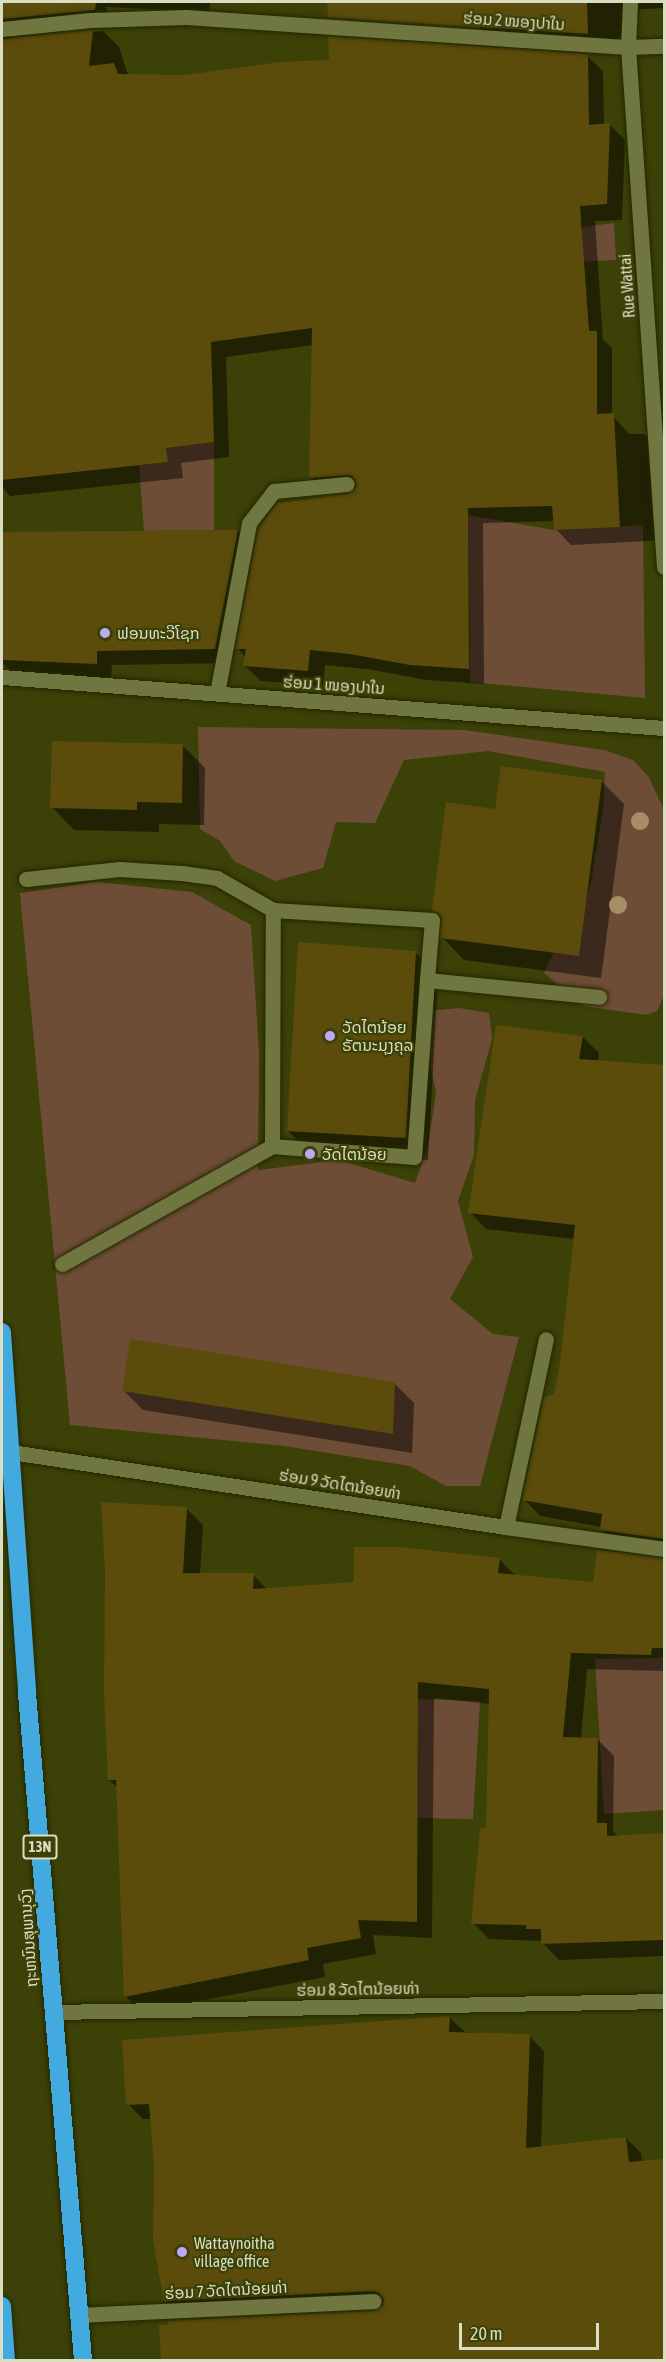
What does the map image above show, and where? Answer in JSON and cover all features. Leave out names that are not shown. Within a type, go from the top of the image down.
[{"type":"highway","name":"ຖະຫນົນສຸພານຸວົງ","points":[[2,1332],[53,2012],[83,2361]]},
{"type":"highway","points":[[2,2306],[6,2361]]},
{"type":"street","name":"Rue Wattai","points":[[630,2],[628,47],[659,389],[664,567]]},
{"type":"street","name":"ຮ່ອມ 2 ໜອງປາໃນ","points":[[2,28],[91,20],[186,17],[628,47],[664,46]]},
{"type":"street","points":[[217,693],[249,524],[274,491],[347,484]]},
{"type":"street","name":"ຮ່ອມ 1 ໜອງປາໃນ","points":[[2,677],[664,728]]},
{"type":"street","points":[[26,879],[118,869],[182,873],[217,878],[273,910],[432,920],[414,1157],[272,1146],[62,1264]]},
{"type":"street","points":[[272,1146],[273,910]]},
{"type":"street","points":[[427,980],[599,997]]},
{"type":"street","points":[[506,1527],[546,1339]]},
{"type":"street","name":"ຮ່ອມ 9 ວັດໄຕນ້ອຍທ່າ","points":[[11,1452],[664,1549]]},
{"type":"street","name":"ຮ່ອມ 8 ວັດໄຕນ້ອຍທ່າ","points":[[53,2012],[664,2001]]},
{"type":"street","name":"ຮ່ອມ 7 ວັດໄຕນ້ອຍທ່າ","points":[[79,2315],[374,2301]]},
{"type":"shaded area","points":[[614,223],[616,260],[479,267],[478,241]]},
{"type":"shaded area","points":[[214,442],[214,530],[144,531],[139,465],[168,462],[166,447]]},
{"type":"shaded area","points":[[468,515],[554,530],[643,525],[645,698],[470,682]]},
{"type":"shaded area","points":[[198,727],[465,730],[604,750],[633,760],[648,776],[664,810],[664,995],[657,1011],[646,1015],[583,1006],[544,973],[553,954],[567,945],[591,884],[603,810],[605,772],[488,751],[404,760],[375,823],[336,822],[323,868],[275,881],[234,861],[220,841],[200,829]]},
{"type":"shaded area","points":[[97,882],[192,892],[251,925],[259,1053],[258,1170],[339,1160],[415,1183],[428,1146],[436,1092],[426,1045],[428,1011],[459,1008],[489,1013],[492,1039],[475,1100],[474,1155],[458,1201],[473,1257],[450,1299],[493,1334],[519,1337],[480,1486],[446,1486],[410,1466],[284,1446],[70,1425],[20,893]]},
{"type":"shaded area","points":[[664,1658],[664,1810],[604,1814],[595,1659]]},
{"type":"shaded area","points":[[418,1699],[480,1701],[473,1819],[417,1818]]},
{"type":"building","points":[[2,2],[96,2],[95,10],[2,19]]},
{"type":"building","points":[[327,2],[587,2],[588,34],[328,17]]},
{"type":"building","points":[[93,30],[89,66],[114,63],[118,74],[185,75],[280,62],[329,60],[328,36],[588,54],[589,125],[610,123],[607,204],[580,206],[589,331],[597,331],[597,414],[614,413],[620,527],[554,530],[552,506],[468,508],[469,669],[410,665],[350,654],[310,650],[308,671],[243,666],[246,649],[235,649],[258,530],[277,503],[348,494],[356,487],[355,479],[350,475],[309,478],[312,328],[211,342],[214,442],[166,448],[168,462],[2,480],[2,39]]},
{"type":"building","points":[[238,530],[215,649],[97,651],[97,664],[2,660],[2,532]]},
{"type":"building","points":[[52,741],[183,744],[182,803],[137,802],[137,810],[50,808]]},
{"type":"building","points":[[501,766],[602,780],[579,956],[440,938],[441,916],[432,910],[446,802],[495,809]]},
{"type":"building","name":"ວັດໄຕນ້ອຍ","points":[[298,942],[416,951],[406,1138],[287,1131]]},
{"type":"building","points":[[496,1025],[583,1036],[579,1059],[664,1065],[664,1539],[600,1530],[602,1514],[522,1500],[544,1397],[554,1394],[560,1363],[575,1225],[468,1213]]},
{"type":"building","points":[[130,1339],[395,1382],[393,1434],[122,1391]]},
{"type":"building","points":[[101,1502],[187,1507],[183,1573],[254,1573],[253,1589],[354,1582],[354,1547],[399,1547],[500,1558],[498,1573],[593,1582],[597,1550],[664,1558],[664,1648],[652,1648],[651,1655],[571,1653],[563,1737],[598,1738],[597,1823],[607,1823],[607,1836],[664,1833],[664,1940],[541,1944],[541,1929],[526,1929],[526,1925],[471,1924],[480,1828],[486,1828],[489,1689],[418,1682],[417,1922],[358,1920],[361,1938],[307,1948],[309,1960],[124,1997],[116,1780],[108,1780],[104,1691],[105,1572]]},
{"type":"building","points":[[450,2016],[449,2032],[530,2034],[526,2148],[626,2137],[629,2162],[664,2159],[664,2361],[161,2361],[159,2325],[168,2325],[168,2321],[374,2311],[382,2306],[384,2300],[379,2293],[374,2291],[164,2301],[153,2241],[154,2166],[149,2104],[126,2105],[122,2040]]},
{"type":"place","name":"ຟອນທະວີໂຊກ","points":[[105,633]]},
{"type":"place","name":"ວັດໄຕນ້ອຍ ຣັຕນະມຸງຄຸລ","points":[[330,1036]]},
{"type":"place","name":"ວັດໄຕນ້ອຍ","points":[[310,1154]]},
{"type":"place","name":"Wattaynoitha village office","points":[[182,2252]]}]
